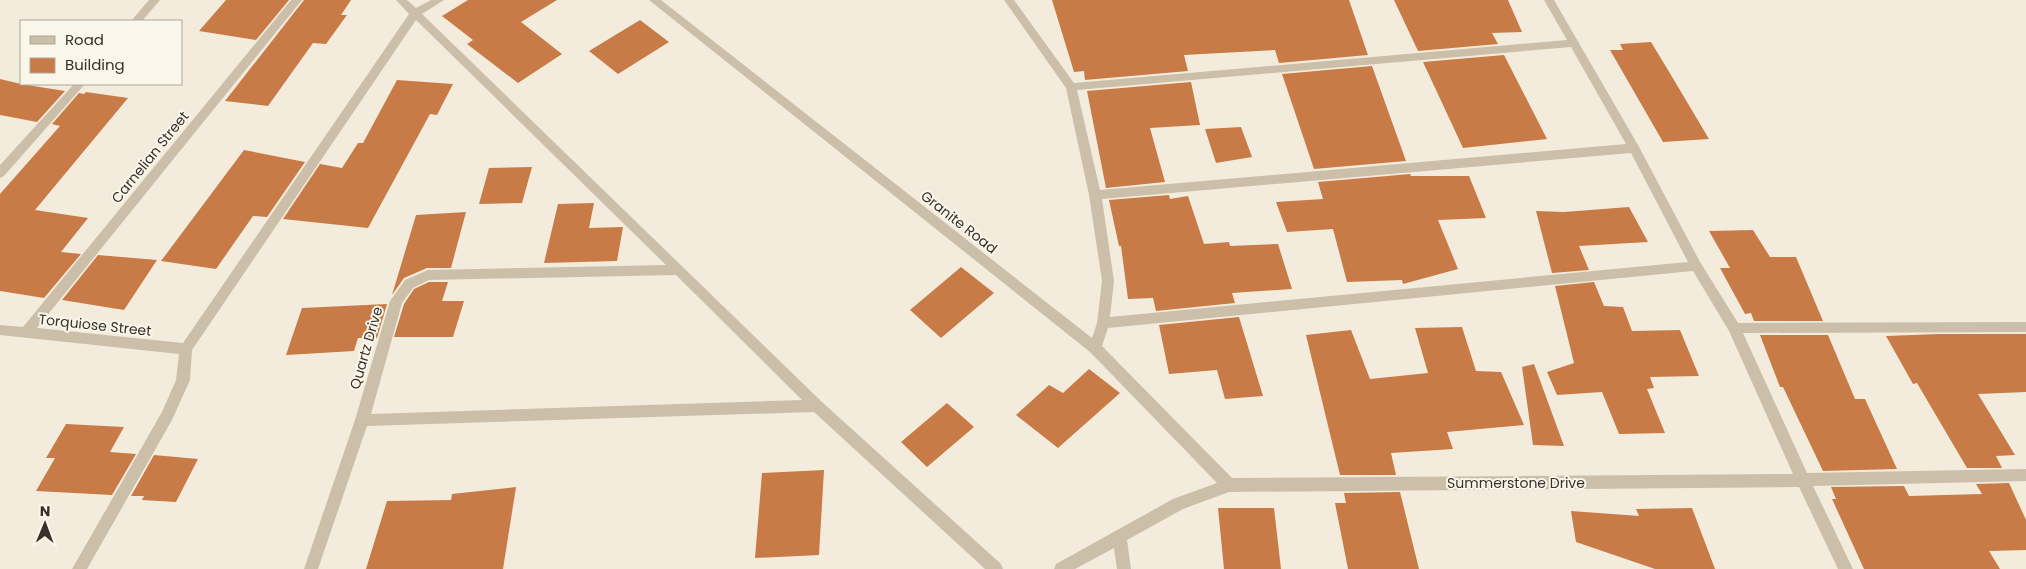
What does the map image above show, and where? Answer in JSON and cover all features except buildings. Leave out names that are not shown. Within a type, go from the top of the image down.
[{"type":"street","points":[[137,20],[155,0]]},
{"type":"street","name":"Carnelian Street","points":[[26,333],[298,0]]},
{"type":"street","points":[[401,0],[817,406],[996,569]]},
{"type":"street","points":[[80,569],[167,416],[183,380],[186,349],[415,13],[439,0]]},
{"type":"street","name":"Granite Road","points":[[654,0],[1095,348],[1229,485]]},
{"type":"street","points":[[1009,0],[1071,87],[1095,195],[1108,281],[1103,323],[1095,348]]},
{"type":"street","points":[[1549,0],[1575,42],[1634,148],[1696,266],[1734,328],[1846,569]]},
{"type":"street","points":[[1071,87],[1575,42]]},
{"type":"street","points":[[0,174],[79,85]]},
{"type":"street","points":[[1095,195],[1634,148]]},
{"type":"street","points":[[1103,323],[1696,266]]},
{"type":"street","name":"Quartz Drive","points":[[311,569],[362,420],[396,301],[409,284],[428,275],[679,270]]},
{"type":"street","points":[[1734,328],[2026,327]]},
{"type":"street","name":"Torquiose Street","points":[[0,330],[186,349]]},
{"type":"street","points":[[362,420],[817,406]]},
{"type":"street","name":"Summerstone Drive","points":[[1061,569],[1178,504],[1229,485],[1803,480],[2026,475]]},
{"type":"street","points":[[1120,536],[1124,569]]}]
